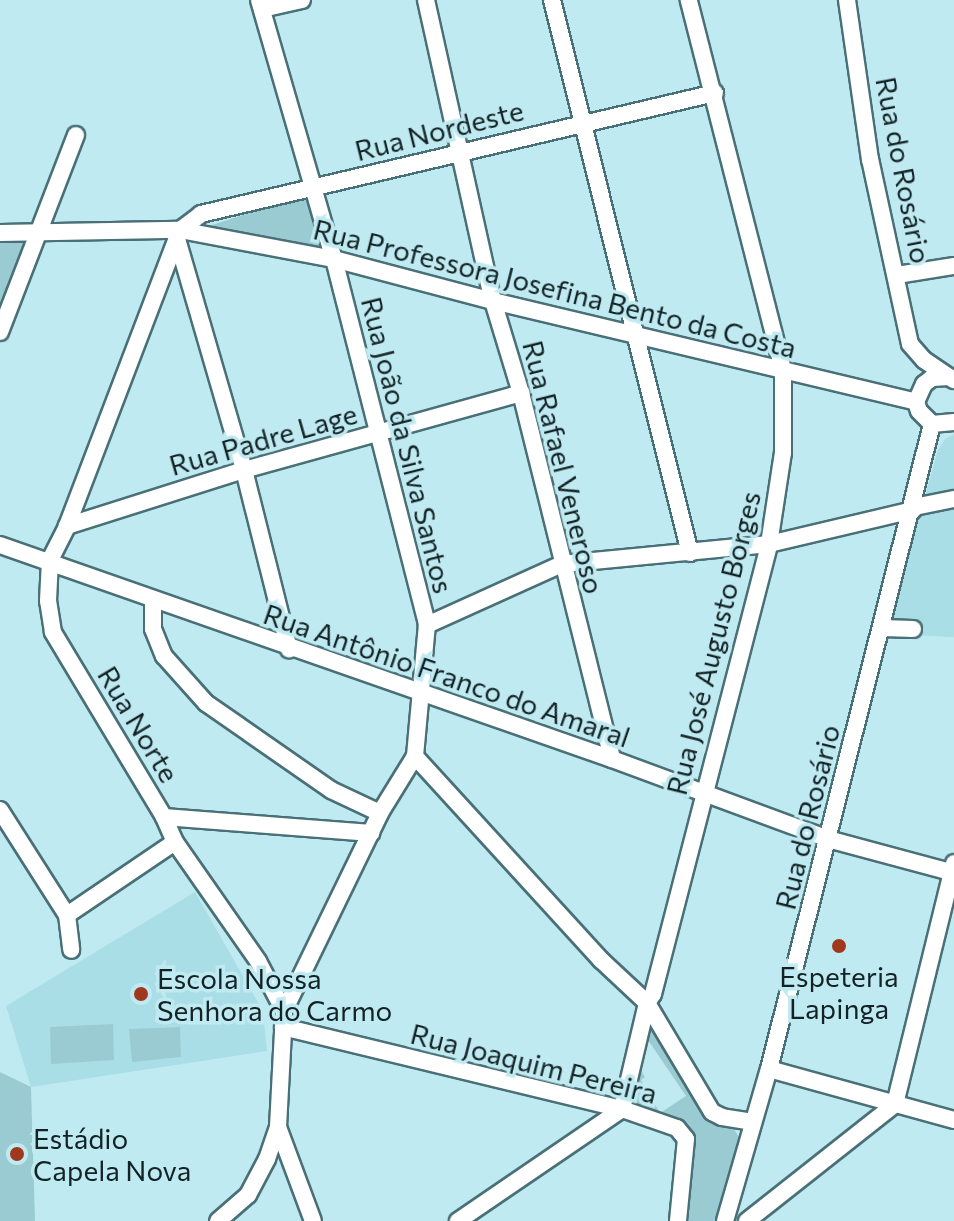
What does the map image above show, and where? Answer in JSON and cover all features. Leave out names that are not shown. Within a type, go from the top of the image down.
[{"type":"street","points":[[261,5],[302,0]]},
{"type":"street","name":"Rua Rafael Veneroso","points":[[426,0],[493,301],[521,393],[612,759]]},
{"type":"street","points":[[552,0],[690,553]]},
{"type":"street","name":"Rua José Augusto Borges","points":[[622,1109],[647,1003],[653,994],[769,544],[783,453],[783,370],[689,0]]},
{"type":"street","name":"Rua do Rosário","points":[[847,0],[870,159],[910,344],[924,360],[952,379]]},
{"type":"street","name":"Rua João da Silva Santos","points":[[261,5],[334,259],[427,625],[415,756]]},
{"type":"street","name":"Rua Nordeste","points":[[178,234],[201,214],[582,121],[715,93]]},
{"type":"street","points":[[0,332],[42,230],[76,135]]},
{"type":"street","name":"Rua Professora Josefina Bento da Costa","points":[[0,233],[42,230],[178,234],[334,259],[493,301],[916,402]]},
{"type":"street","points":[[178,234],[244,470],[289,649]]},
{"type":"street","name":"Rua Norte","points":[[178,234],[67,526],[50,560],[48,601],[53,632],[164,817],[175,842],[258,961],[283,1019]]},
{"type":"street","points":[[897,275],[954,266]]},
{"type":"street","points":[[952,379],[941,376],[924,384],[916,402],[924,419],[932,424],[954,422]]},
{"type":"street","name":"Rua Padre Lage","points":[[67,526],[244,470],[521,393]]},
{"type":"street","name":"Rua do Rosário","points":[[725,1221],[769,1069],[914,508],[932,424]]},
{"type":"street","points":[[427,625],[562,564],[769,544],[954,499]]},
{"type":"street","name":"Rua Antônio Franco do Amaral","points":[[0,545],[50,560],[153,601],[289,649],[612,759],[702,795],[828,839],[953,869]]},
{"type":"street","points":[[153,601],[153,629],[164,656],[206,703],[331,790],[380,813]]},
{"type":"street","points":[[883,628],[913,629]]},
{"type":"street","points":[[239,1221],[278,1127],[283,1019],[380,813],[415,756],[601,960],[647,1003],[712,1112],[753,1122]]},
{"type":"street","points":[[0,810],[67,915],[71,950]]},
{"type":"street","points":[[164,817],[371,833]]},
{"type":"street","points":[[67,915],[175,842]]},
{"type":"street","points":[[747,1221],[895,1104],[953,869]]},
{"type":"street","name":"Rua Joaquim Pereira","points":[[283,1019],[622,1109],[683,1131],[686,1139],[678,1221]]},
{"type":"street","points":[[769,1069],[954,1120]]},
{"type":"street","points":[[458,1221],[622,1109]]},
{"type":"street","points":[[278,1127],[313,1221]]},
{"type":"street","points":[[218,1221],[248,1195]]},
{"type":"shaded area","points":[[310,193],[326,252],[203,228]]},
{"type":"shaded area","points":[[34,235],[0,317],[0,237]]},
{"type":"shaded area","points":[[954,434],[954,637],[885,634],[938,450],[945,439]]},
{"type":"shaded area","name":"Escola Nossa Senhora do Carmo","points":[[195,892],[263,1011],[267,1051],[31,1087],[6,1006]]},
{"type":"shaded area","points":[[651,1021],[690,1093],[711,1121],[732,1126],[739,1137],[718,1221],[683,1221],[690,1139],[623,1107],[647,1041],[640,1069],[645,1077],[641,1080],[660,1113],[686,1096],[648,1040]]},
{"type":"shaded area","points":[[113,1024],[114,1060],[51,1064],[50,1027]]},
{"type":"shaded area","points":[[180,1027],[181,1057],[132,1062],[129,1029]]},
{"type":"shaded area","name":"Estádio Capela Nova","points":[[0,1072],[31,1087],[35,1221],[0,1221]]},
{"type":"place","name":"Espeteria Lapinga","points":[[839,946]]},
{"type":"place","name":"Escola Nossa Senhora do Carmo","points":[[141,994]]},
{"type":"place","name":"Estádio Capela Nova","points":[[17,1154]]}]
